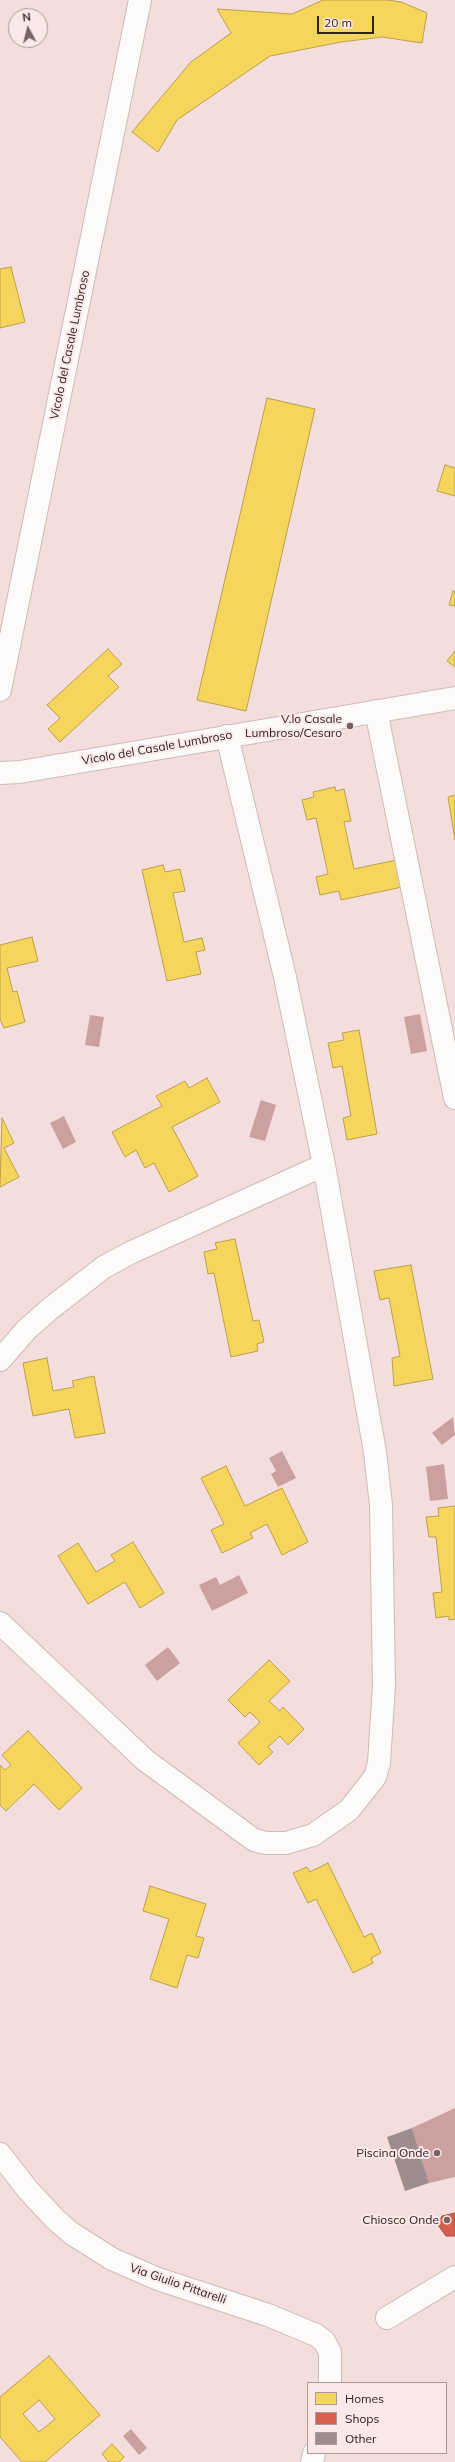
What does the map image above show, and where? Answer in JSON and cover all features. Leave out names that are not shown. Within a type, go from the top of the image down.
[{"type":"street","name":"Vicolo del Casale Lumbroso","points":[[0,690],[140,0]]},
{"type":"street","name":"Vicolo del Casale Lumbroso","points":[[0,773],[20,772],[455,698]]},
{"type":"street","points":[[376,711],[455,1098]]},
{"type":"street","points":[[0,1624],[145,1760],[254,1840],[279,1844],[294,1843],[313,1835],[349,1810],[374,1780],[379,1763],[384,1685],[381,1505],[375,1452],[324,1165],[285,977],[227,736]]},
{"type":"street","points":[[0,1360],[27,1329],[51,1308],[104,1267],[137,1250],[324,1165]]},
{"type":"street","name":"Via Giulio Pittarelli","points":[[0,2154],[28,2190],[55,2219],[71,2233],[112,2259],[158,2279],[268,2315],[316,2335],[324,2341],[330,2352],[330,2382]]},
{"type":"street","points":[[387,2318],[455,2277]]},
{"type":"shaded area","points":[[420,1014],[427,1051],[411,1054],[404,1017]]},
{"type":"shaded area","points":[[90,1015],[104,1017],[99,1047],[85,1045]]},
{"type":"shaded area","points":[[261,1100],[276,1105],[265,1141],[249,1137]]},
{"type":"shaded area","points":[[64,1116],[76,1142],[63,1149],[50,1123]]},
{"type":"shaded area","points":[[453,1417],[455,1435],[442,1445],[432,1433]]},
{"type":"shaded area","points":[[282,1451],[296,1478],[278,1487],[271,1474],[276,1471],[269,1458]]},
{"type":"shaded area","points":[[444,1464],[448,1499],[430,1501],[426,1467]]},
{"type":"shaded area","points":[[239,1575],[248,1593],[212,1611],[199,1585],[216,1577],[220,1585]]},
{"type":"shaded area","points":[[168,1647],[180,1663],[157,1681],[145,1665]]},
{"type":"shaded area","name":"Piscina Onde","points":[[455,2108],[455,2177],[429,2183],[412,2128]]},
{"type":"shaded area","points":[[131,2429],[147,2448],[139,2455],[123,2436]]},
{"type":"building: Homes","points":[[323,0],[388,0],[401,2],[427,13],[422,43],[382,37],[341,42],[270,56],[177,120],[158,152],[132,132],[191,62],[231,33],[217,9],[292,14]]},
{"type":"building: Homes","points":[[11,267],[25,322],[0,328],[0,269]]},
{"type":"building: Homes","points":[[267,398],[315,409],[246,711],[197,700]]},
{"type":"building: Homes","points":[[445,465],[455,468],[455,496],[437,491]]},
{"type":"building: Homes","points":[[453,591],[455,592],[455,606],[449,605]]},
{"type":"building: Homes","points":[[108,649],[122,664],[108,676],[119,687],[60,742],[48,729],[60,718],[47,705]]},
{"type":"building: Homes","points":[[455,651],[455,667],[447,661]]},
{"type":"building: Homes","points":[[335,787],[336,791],[344,789],[351,821],[344,822],[354,869],[401,859],[407,886],[341,900],[339,891],[320,895],[316,877],[328,874],[316,818],[307,820],[302,800],[314,797],[313,792]]},
{"type":"building: Homes","points":[[455,795],[455,840],[448,797]]},
{"type":"building: Homes","points":[[163,865],[165,872],[180,869],[185,891],[173,893],[184,942],[202,938],[205,950],[196,952],[201,974],[167,981],[142,870]]},
{"type":"building: Homes","points":[[32,937],[38,961],[7,968],[13,992],[17,991],[25,1022],[4,1028],[0,1019],[0,945]]},
{"type":"building: Homes","points":[[359,1030],[377,1134],[347,1140],[343,1118],[351,1116],[342,1066],[333,1068],[328,1043],[344,1040],[342,1033]]},
{"type":"building: Homes","points":[[207,1078],[220,1102],[172,1127],[198,1176],[169,1192],[154,1163],[145,1168],[136,1150],[125,1157],[112,1132],[162,1106],[156,1096],[185,1081],[189,1088]]},
{"type":"building: Homes","points":[[2,1118],[14,1143],[4,1148],[19,1177],[0,1187]]},
{"type":"building: Homes","points":[[235,1239],[253,1321],[259,1320],[264,1342],[257,1344],[258,1351],[231,1357],[214,1273],[208,1274],[204,1252],[217,1249],[215,1243]]},
{"type":"building: Homes","points":[[411,1265],[433,1379],[394,1386],[392,1358],[400,1356],[389,1298],[380,1300],[374,1271]]},
{"type":"building: Homes","points":[[47,1358],[53,1391],[74,1387],[72,1381],[94,1376],[105,1433],[75,1438],[69,1409],[33,1416],[23,1363]]},
{"type":"building: Homes","points":[[226,1466],[245,1506],[282,1488],[308,1542],[282,1555],[267,1524],[250,1533],[253,1538],[222,1553],[211,1530],[224,1524],[201,1478]]},
{"type":"building: Homes","points":[[455,1506],[455,1619],[449,1620],[449,1616],[436,1618],[433,1593],[442,1592],[436,1537],[429,1537],[426,1517],[439,1516],[438,1508]]},
{"type":"building: Homes","points":[[133,1542],[164,1593],[140,1608],[125,1582],[88,1604],[58,1556],[78,1543],[96,1572],[115,1561],[111,1555]]},
{"type":"building: Homes","points":[[269,1660],[290,1681],[269,1701],[280,1711],[283,1707],[304,1729],[288,1745],[280,1736],[268,1747],[273,1752],[259,1765],[238,1743],[260,1722],[250,1712],[245,1717],[228,1700]]},
{"type":"building: Homes","points":[[28,1731],[82,1788],[59,1810],[34,1784],[6,1811],[0,1805],[0,1765],[5,1770],[11,1765],[2,1755]]},
{"type":"building: Homes","points":[[328,1863],[364,1937],[372,1933],[381,1953],[371,1958],[373,1963],[353,1973],[316,1899],[308,1903],[293,1873],[307,1867],[310,1872]]},
{"type":"building: Homes","points":[[150,1886],[206,1904],[196,1936],[204,1938],[198,1958],[187,1955],[177,1988],[150,1979],[169,1919],[143,1911]]},
{"type":"building: Homes","points":[[49,2356],[100,2415],[45,2462],[22,2462],[0,2437],[0,2397]],"holes":[[[39,2400],[55,2419],[39,2432],[23,2414]]]},
{"type":"building: Homes","points":[[112,2444],[124,2457],[119,2462],[109,2462],[102,2454]]},
{"type":"building: Shops","name":"Chiosco Onde","points":[[455,2213],[455,2236],[446,2236],[438,2225],[442,2216]]},
{"type":"building: Other","points":[[412,2128],[429,2183],[405,2191],[387,2137]]},
{"type":"place","name":"V.lo Casale Lumbroso/Cesaro","points":[[350,726]]},
{"type":"place","name":"Piscina Onde","points":[[437,2153]]},
{"type":"place","name":"Chiosco Onde","points":[[447,2220]]}]
